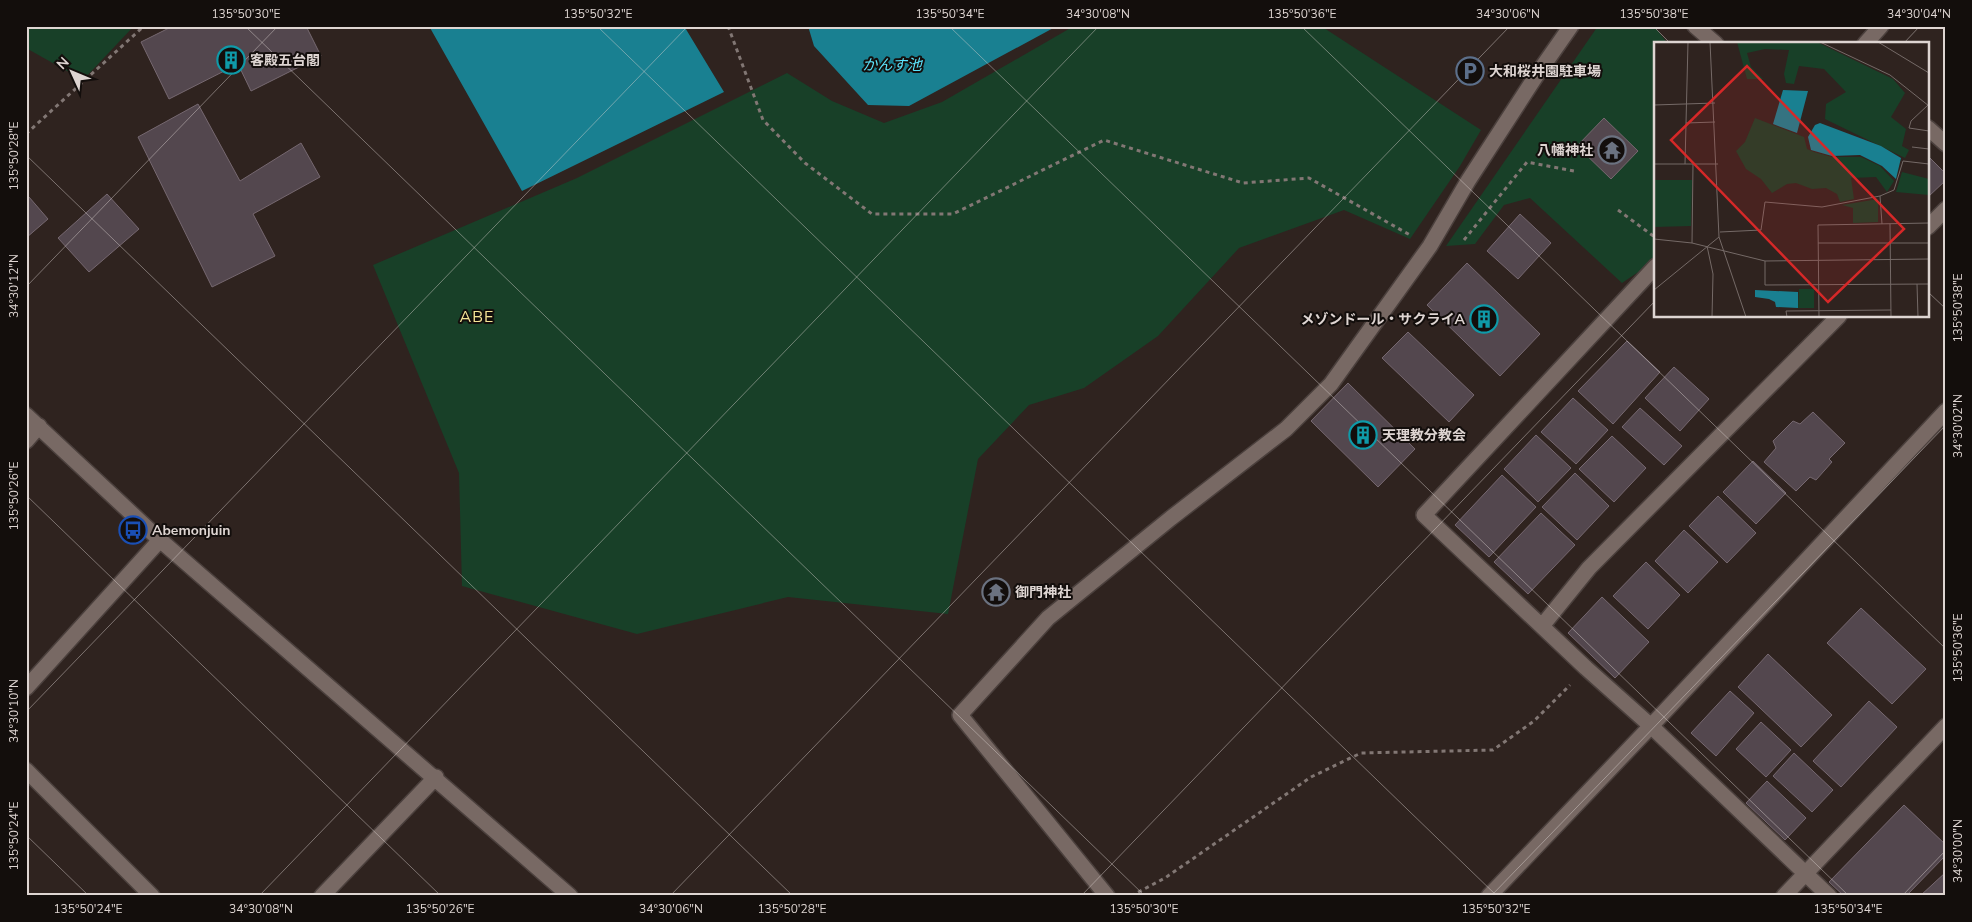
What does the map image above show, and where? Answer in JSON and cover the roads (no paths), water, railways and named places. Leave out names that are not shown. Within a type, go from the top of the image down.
[{"type":"street","points":[[1107,896],[960,715],[1048,618],[1286,429],[1331,384],[1430,246],[1468,181],[1571,26]]},
{"type":"street","points":[[1695,26],[1714,42]]},
{"type":"street","points":[[1867,42],[1882,26]]},
{"type":"street","points":[[1930,130],[1946,144]]},
{"type":"street","points":[[1930,225],[1946,209]]},
{"type":"street","points":[[1654,268],[1424,515],[1586,668],[1651,726],[1829,896]]},
{"type":"street","points":[[1542,626],[1589,568],[1838,318]]},
{"type":"street","points":[[1489,896],[1946,411]]},
{"type":"street","points":[[26,415],[160,540],[436,777],[570,896]]},
{"type":"street","points":[[26,441],[39,426]]},
{"type":"street","points":[[26,688],[160,540]]},
{"type":"street","points":[[1784,896],[1946,726]]},
{"type":"street","points":[[26,770],[152,896]]},
{"type":"street","points":[[322,896],[436,777]]},
{"type":"water","points":[[429,26],[684,26],[724,92],[522,191]]},
{"type":"water","name":"かんす池","points":[[808,26],[1057,26],[909,106],[868,105],[814,46]]},
{"type":"place","name":"客殿五台閣","points":[[231,60]]},
{"type":"place","name":"大和桜井園駐車場","points":[[1470,71]]},
{"type":"place","name":"八幡神社","points":[[1612,150]]},
{"type":"place","name":"メゾンドール・サクライA","points":[[1484,319]]},
{"type":"place","name":"天理教分教会","points":[[1363,435]]},
{"type":"place","name":"Abemonjuin","points":[[133,530]]},
{"type":"place","name":"御門神社","points":[[996,592]]},
{"type":"district","name":"ABE","points":[[477,317]]}]
